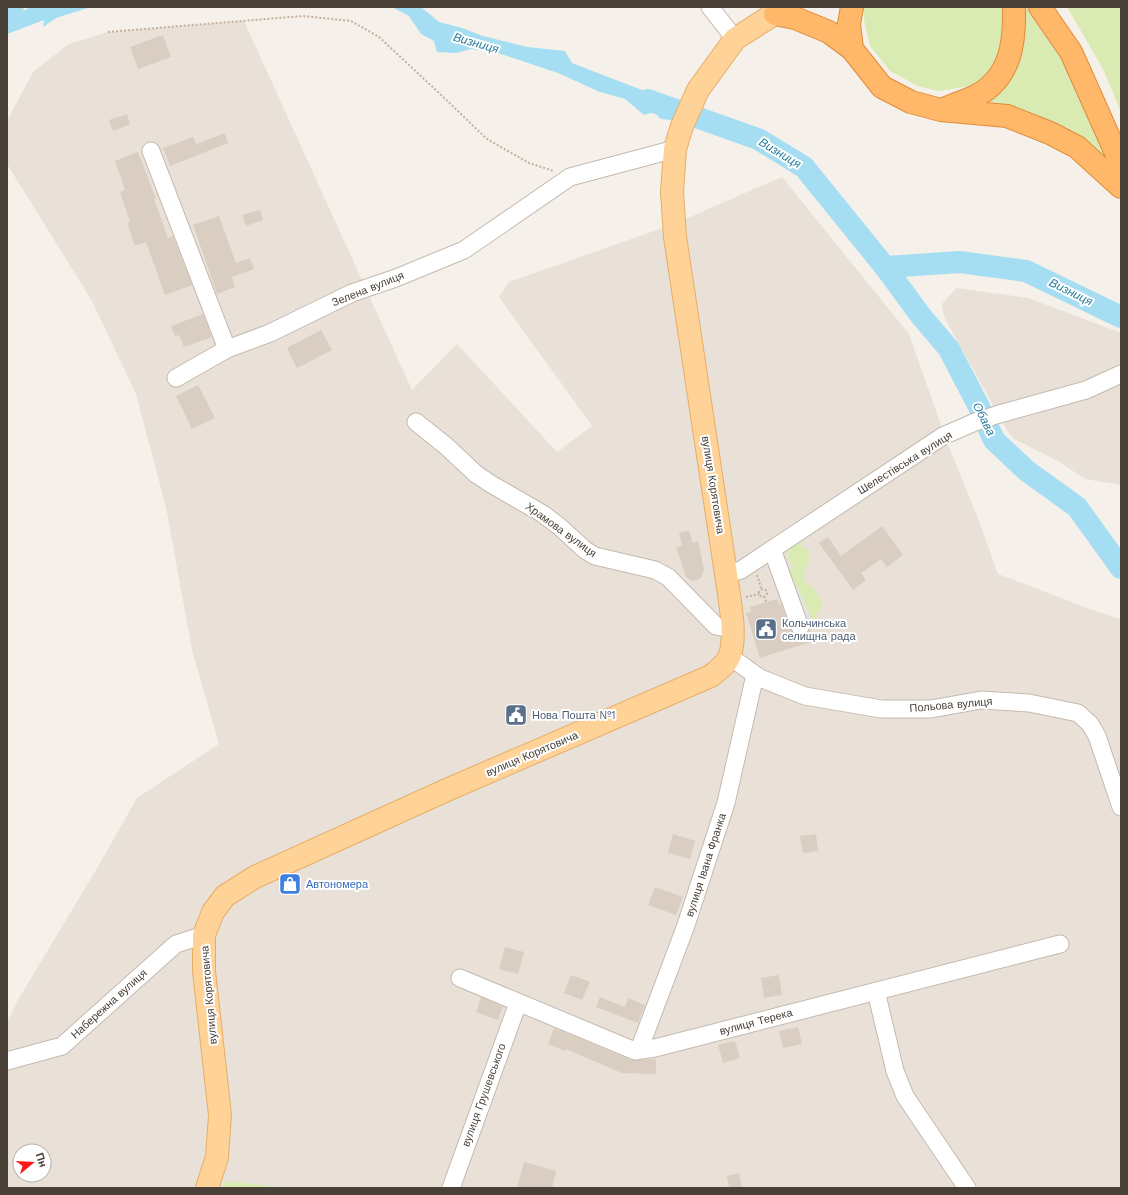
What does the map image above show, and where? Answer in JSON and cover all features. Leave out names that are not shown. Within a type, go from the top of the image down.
[{"type":"highway","points":[[852,7],[850,24],[852,49]]},
{"type":"highway","points":[[941,110],[977,95],[991,84],[1003,70],[1011,50],[1014,26],[1014,7]]},
{"type":"highway","points":[[1040,7],[1071,52],[1121,164]]},
{"type":"highway","points":[[780,11],[829,32],[852,49],[882,87],[911,102],[941,110],[1006,116],[1050,133],[1077,147],[1121,187]]},
{"type":"main road","points":[[735,39],[780,11]]},
{"type":"main road","name":"вулиця Корятовича","points":[[207,1188],[217,1157],[220,1115],[204,971],[204,935],[213,912],[225,896],[255,877],[457,786],[711,676],[721,668],[730,656],[732,629],[726,574],[675,237],[672,192],[675,149],[682,126],[698,90],[735,39]]},
{"type":"street","points":[[710,7],[735,39]]},
{"type":"street","name":"Зелена вулиця","points":[[176,378],[227,349],[270,333],[352,293],[396,278],[464,250],[570,177],[675,149]]},
{"type":"street","points":[[151,151],[227,349]]},
{"type":"street","name":"Шелестівська вулиця","points":[[726,574],[775,556],[943,436],[975,422],[1086,390],[1121,374]]},
{"type":"street","name":"Храмова вулиця","points":[[416,422],[446,446],[476,474],[543,514],[590,553],[608,560],[655,570],[668,577],[716,626],[732,629]]},
{"type":"street","points":[[775,556],[800,627]]},
{"type":"street","name":"Польова вулиця","points":[[730,656],[755,675],[805,696],[881,709],[931,709],[981,700],[1029,703],[1078,713],[1090,724],[1097,736],[1121,807]]},
{"type":"street","name":"вулиця Івана Франка","points":[[639,1050],[685,928],[726,803],[755,675]]},
{"type":"street","name":"Набережна вулиця","points":[[7,1061],[62,1046],[176,944],[204,935]]},
{"type":"street","name":"вулиця Терека","points":[[460,978],[635,1051],[663,1046],[1060,944]]},
{"type":"street","points":[[876,991],[895,1071],[905,1096],[967,1188]]},
{"type":"street","name":"вулиця Грушевського","points":[[451,1188],[518,1003]]},
{"type":"path","points":[[108,32],[303,16],[350,20],[379,37],[486,139],[529,163],[570,177]]},
{"type":"path","points":[[750,578],[757,574],[775,556]]},
{"type":"path","points":[[757,574],[762,588],[767,591],[764,596],[766,602]]},
{"type":"path","points":[[759,594],[759,590],[762,588]]},
{"type":"path","points":[[745,596],[745,598],[759,594],[764,596]]},
{"type":"shaded area","points":[[244,21],[412,390],[457,344],[557,452],[592,426],[499,297],[509,282],[674,224],[782,177],[909,334],[947,442],[979,521],[998,574],[1098,612],[1121,619],[1121,1188],[7,1188],[7,1023],[18,1000],[96,870],[137,798],[219,744],[192,650],[166,507],[136,394],[92,301],[7,164],[7,121],[33,72],[69,44],[108,32]]},
{"type":"shaded area","points":[[956,288],[1028,298],[1121,333],[1121,485],[1085,479],[1058,461],[1014,439],[1008,432],[944,317],[942,304]]},
{"type":"shaded area","points":[[788,577],[793,578],[816,628],[810,630],[809,627],[805,628]]},
{"type":"green space","points":[[863,7],[1008,7],[997,67],[972,86],[938,91],[918,86],[890,71],[870,46],[865,26]]},
{"type":"green space","points":[[1023,7],[1036,7],[1066,58],[1111,162],[1082,142],[980,103]]},
{"type":"green space","points":[[1067,7],[1121,7],[1121,112],[1103,69]]},
{"type":"green space","points":[[797,541],[801,543],[802,547],[807,548],[809,553],[809,561],[804,579],[806,583],[813,588],[823,604],[818,613],[815,614],[821,626],[816,628],[793,578],[788,577],[778,560],[786,555],[787,558],[780,562],[786,572],[793,568],[794,569],[789,560],[788,547]]},
{"type":"green space","points":[[226,1181],[291,1188],[222,1188]]},
{"type":"water","points":[[30,7],[91,7],[56,18],[43,27],[44,20],[7,34],[7,17],[15,17]]},
{"type":"water","points":[[392,7],[421,7],[439,22],[462,28],[483,36],[527,47],[565,51],[572,63],[678,104],[672,120],[661,119],[654,112],[644,115],[625,99],[600,92],[558,73],[498,53],[471,49],[456,53],[437,52],[434,41],[421,34],[409,16]]},
{"type":"building","points":[[163,35],[171,57],[138,69],[130,47]]},
{"type":"building","points":[[127,114],[130,124],[113,131],[109,120]]},
{"type":"building","points":[[225,133],[228,143],[170,166],[163,148],[193,137],[196,144]]},
{"type":"building","points":[[138,152],[156,199],[154,199],[168,238],[173,236],[192,285],[165,295],[146,242],[135,246],[127,223],[130,222],[120,192],[125,190],[115,161]]},
{"type":"building","points":[[260,210],[263,220],[246,226],[242,215]]},
{"type":"building","points":[[219,216],[236,263],[250,258],[254,269],[232,277],[235,287],[217,294],[193,225]]},
{"type":"building","points":[[203,314],[212,337],[184,347],[179,335],[175,336],[171,326]]},
{"type":"building","points":[[321,330],[332,350],[297,368],[287,348]]},
{"type":"building","points":[[198,385],[215,418],[192,429],[176,396]]},
{"type":"building","points":[[882,526],[903,555],[887,567],[881,559],[861,573],[866,580],[853,590],[819,543],[828,537],[841,556]]},
{"type":"building","points":[[689,530],[693,543],[698,541],[704,570],[700,579],[692,581],[686,577],[676,547],[682,546],[679,533]]},
{"type":"building","name":"Кольчинська селищна рада","points":[[777,599],[779,605],[781,604],[793,634],[798,637],[803,636],[808,633],[810,628],[814,641],[760,658],[746,613],[751,612],[750,607]]},
{"type":"building","points":[[673,834],[695,841],[690,859],[668,853]]},
{"type":"building","points":[[816,834],[818,851],[803,853],[800,836]]},
{"type":"building","points":[[655,887],[683,897],[676,915],[648,905]]},
{"type":"building","points":[[505,947],[524,952],[518,974],[499,969]]},
{"type":"building","points":[[571,975],[590,982],[582,1000],[564,993]]},
{"type":"building","points":[[779,975],[782,995],[764,998],[761,978]]},
{"type":"building","points":[[481,997],[503,1007],[498,1020],[476,1012]]},
{"type":"building","points":[[600,997],[625,1007],[628,998],[645,1005],[638,1023],[596,1007]]},
{"type":"building","points":[[798,1027],[802,1044],[783,1048],[779,1031]]},
{"type":"building","points":[[554,1028],[631,1060],[656,1059],[656,1074],[622,1073],[566,1049],[565,1051],[548,1044]]},
{"type":"building","points":[[735,1041],[740,1058],[723,1063],[718,1045]]},
{"type":"building","points":[[524,1162],[556,1171],[552,1188],[517,1188]]},
{"type":"building","points":[[739,1173],[742,1188],[729,1188],[727,1176]]},
{"type":"waterway","points":[[7,17],[13,7]]},
{"type":"waterway","name":"Визниця","points":[[648,100],[758,139],[804,167],[885,267],[960,262],[1026,271],[1121,317]]},
{"type":"waterway","name":"Обава","points":[[885,267],[921,316],[949,349],[994,440],[1027,471],[1077,507],[1121,568]]},
{"type":"place","name":"Кольчинська селищна рада","points":[[766,629]]},
{"type":"place","name":"Нова Пошта №1","points":[[516,715]]},
{"type":"place","name":"Автономера","points":[[290,884]]}]
